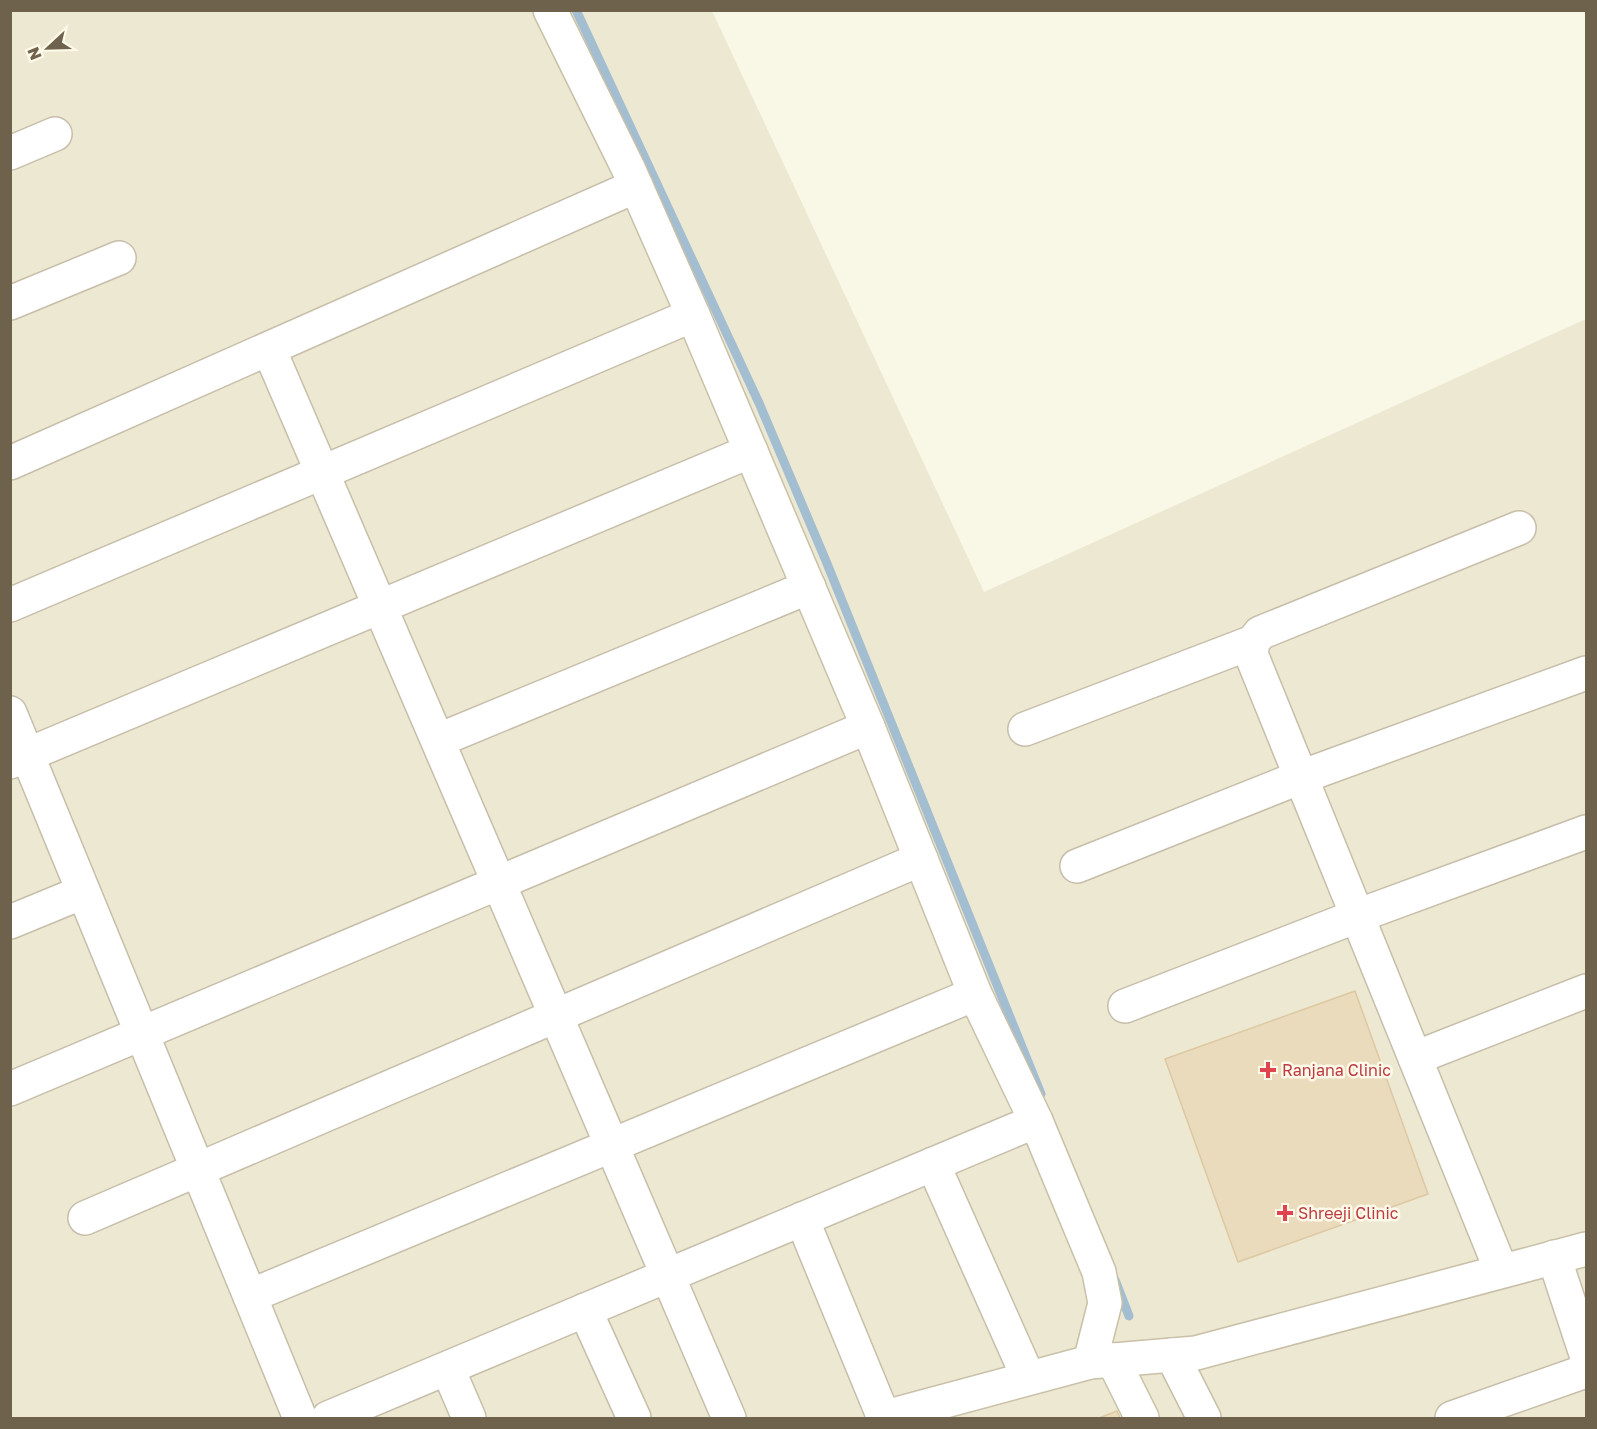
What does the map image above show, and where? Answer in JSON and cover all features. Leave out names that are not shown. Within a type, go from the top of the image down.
[{"type":"street","points":[[550,10],[636,186],[693,315],[868,727],[975,994],[1036,1121],[1090,1248],[1105,1292],[1102,1361],[1142,1419]]},
{"type":"street","points":[[10,153],[55,134]]},
{"type":"street","points":[[10,463],[636,186]]},
{"type":"street","points":[[10,303],[119,258]]},
{"type":"street","points":[[10,605],[693,315]]},
{"type":"street","points":[[269,349],[558,1015],[729,1419]]},
{"type":"street","points":[[20,758],[751,451]]},
{"type":"street","points":[[1025,729],[1252,642],[1260,633],[1519,528]]},
{"type":"street","points":[[439,741],[809,587]]},
{"type":"street","points":[[1252,642],[1251,654],[1501,1270]]},
{"type":"street","points":[[1077,866],[1301,777],[1587,673]]},
{"type":"street","points":[[10,712],[20,758],[83,892],[300,1419]]},
{"type":"street","points":[[10,1089],[868,727]]},
{"type":"street","points":[[1125,1006],[1357,916],[1587,832]]},
{"type":"street","points":[[85,1218],[921,859]]},
{"type":"street","points":[[10,922],[83,892]]},
{"type":"street","points":[[1415,1058],[1587,992]]},
{"type":"street","points":[[250,1296],[975,994]]},
{"type":"street","points":[[328,1419],[1036,1121]]},
{"type":"street","points":[[933,1164],[1028,1377]]},
{"type":"street","points":[[802,1219],[883,1418],[1028,1377],[1102,1361],[1196,1353],[1501,1270],[1587,1249]]},
{"type":"street","points":[[1554,1257],[1587,1354]]},
{"type":"street","points":[[585,1310],[634,1419]]},
{"type":"street","points":[[1172,1355],[1204,1419]]},
{"type":"street","points":[[448,1369],[469,1419]]},
{"type":"street","points":[[1454,1418],[1587,1371]]},
{"type":"shaded area","points":[[10,11],[712,11],[984,592],[1586,319],[1586,1418],[11,1418]]},
{"type":"building","points":[[1355,991],[1428,1194],[1238,1262],[1165,1059]]},
{"type":"building","points":[[1117,1411],[1120,1418],[1099,1418]]},
{"type":"waterway","points":[[576,10],[759,403],[826,561],[1041,1094]]},
{"type":"waterway","points":[[1115,1280],[1129,1316]]},
{"type":"place","name":"Ranjana Clinic","points":[[1268,1070]]},
{"type":"place","name":"Shreeji Clinic","points":[[1285,1213]]}]
